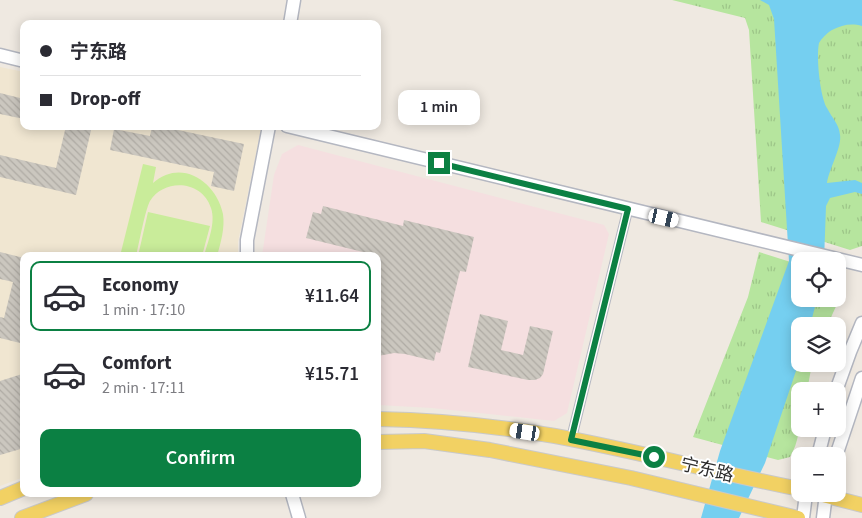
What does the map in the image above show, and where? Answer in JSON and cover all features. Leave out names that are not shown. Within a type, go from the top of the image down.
[{"type":"main road","name":"宁东路","points":[[381,419],[426,420],[474,425],[571,440],[791,487]]},
{"type":"main road","name":"宁东路","points":[[381,442],[424,441],[490,450],[631,478],[798,518]]},
{"type":"main road","points":[[0,498],[20,490]]},
{"type":"main road","points":[[22,518],[78,497]]},
{"type":"main road","points":[[846,500],[862,505]]},
{"type":"street","points":[[291,20],[294,0]]},
{"type":"street","points":[[0,55],[20,60]]},
{"type":"street","points":[[248,252],[248,240],[268,130]]},
{"type":"street","points":[[303,130],[862,265]]},
{"type":"street","points":[[571,440],[628,209]]},
{"type":"street","points":[[839,382],[862,323]]},
{"type":"street","points":[[839,447],[862,378]]},
{"type":"street","points":[[293,497],[299,518]]},
{"type":"street","points":[[803,518],[805,502]]},
{"type":"street","points":[[823,518],[824,502]]},
{"type":"shaded area","points":[[0,67],[20,71],[20,130],[261,130],[238,242],[238,252],[20,252],[20,478],[0,486]]},
{"type":"shaded area","points":[[298,145],[604,225],[609,234],[567,413],[554,421],[432,408],[381,405],[381,252],[263,252],[274,175],[282,154]]},
{"type":"green space","points":[[672,0],[862,0],[862,246],[850,250],[761,222],[749,30],[745,18]]},
{"type":"green space","points":[[143,164],[156,167],[153,183],[164,176],[186,173],[205,183],[219,202],[223,214],[223,224],[218,252],[205,252],[213,220],[207,199],[200,192],[183,185],[165,188],[157,193],[148,205],[137,252],[121,252]]},
{"type":"green space","points":[[148,212],[210,226],[203,252],[139,252]]},
{"type":"green space","points":[[759,252],[791,262],[791,307],[836,307],[831,317],[791,317],[791,372],[811,372],[809,382],[791,382],[791,437],[798,437],[797,441],[795,447],[791,447],[790,457],[778,460],[693,437],[748,297]]},
{"type":"water","points":[[760,0],[862,0],[862,26],[847,25],[830,31],[819,43],[818,57],[819,76],[825,102],[837,124],[840,135],[839,146],[827,183],[855,180],[862,183],[862,194],[855,192],[830,198],[826,206],[824,252],[791,252],[791,307],[815,307],[812,317],[791,317],[791,372],[796,372],[765,463],[739,518],[701,518],[720,451],[789,261],[774,19],[769,5]]},
{"type":"building","points":[[0,93],[20,98],[20,118],[0,114]]},
{"type":"building","points":[[65,130],[91,130],[76,195],[0,177],[0,155],[56,168]]},
{"type":"building","points":[[114,130],[150,136],[151,130],[178,130],[244,144],[234,191],[211,186],[214,172],[110,150]]},
{"type":"building","points":[[323,206],[403,226],[404,220],[474,237],[466,272],[460,271],[440,353],[436,352],[434,361],[405,354],[394,353],[381,355],[381,252],[363,252],[306,238],[313,212],[321,214]]},
{"type":"building","points":[[0,252],[20,257],[20,343],[0,338],[0,317],[4,318],[13,282],[0,279]]},
{"type":"building","points":[[480,314],[508,321],[501,350],[523,355],[530,326],[553,331],[543,374],[540,378],[528,380],[468,367]]},
{"type":"building","points":[[20,375],[20,449],[0,455],[0,381]]},
{"type":"route","points":[[439,163],[628,209],[571,440],[654,457]]}]
